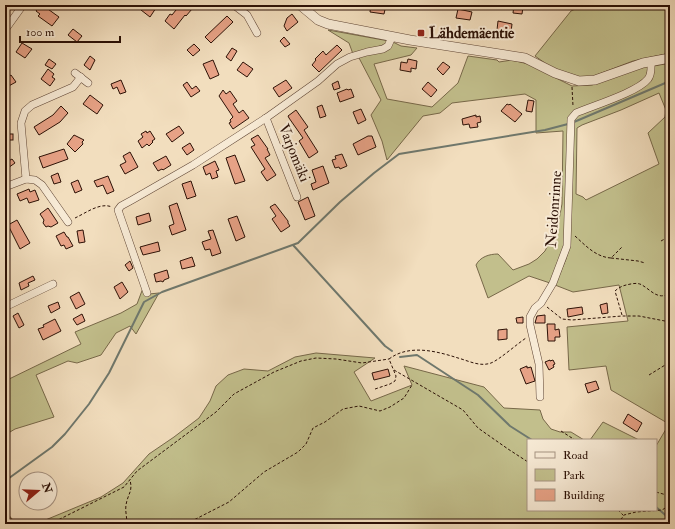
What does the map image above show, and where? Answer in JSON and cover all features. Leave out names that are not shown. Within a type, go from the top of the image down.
[{"type":"street","points":[[5,30],[23,5]]},
{"type":"street","points":[[234,5],[247,15],[257,33]]},
{"type":"street","points":[[300,5],[318,20],[328,24],[392,37],[525,58],[567,78],[579,80],[595,80],[651,61],[669,58]]},
{"type":"street","points":[[147,293],[118,210],[121,206],[193,165],[266,118],[318,81],[337,64],[361,53],[383,49],[388,46],[392,37]]},
{"type":"street","points":[[572,116],[576,112],[631,91],[641,85],[648,79],[651,70],[651,61]]},
{"type":"street","points":[[75,73],[88,83]]},
{"type":"street","points":[[26,179],[21,123],[25,111],[32,105],[73,87],[81,77]]},
{"type":"street","name":"Neidonrinne","points":[[540,397],[539,364],[532,336],[530,317],[535,308],[541,303],[558,273],[567,246],[570,127],[572,116]]},
{"type":"street","name":"Varjomäki","points":[[266,118],[297,197]]},
{"type":"street","points":[[5,187],[26,179],[35,180],[42,185],[68,222]]},
{"type":"street","points":[[5,307],[53,284]]},
{"type":"path","points":[[669,58],[667,24],[670,15]]},
{"type":"path","points":[[567,78],[573,91],[572,116]]},
{"type":"path","points":[[68,222],[101,205],[107,205],[118,210]]},
{"type":"path","points":[[568,231],[596,254],[611,258],[645,263]]},
{"type":"path","points":[[661,241],[669,237],[670,241]]},
{"type":"path","points":[[611,258],[622,247]]},
{"type":"path","points":[[622,316],[616,291],[624,286],[633,283],[641,284],[650,292],[657,295],[663,296],[670,293]]},
{"type":"path","points":[[541,303],[562,319],[572,320],[622,316],[639,316],[669,322],[670,319]]},
{"type":"path","points":[[50,524],[124,487],[130,479],[154,456],[216,412],[234,394],[274,372],[302,361],[316,358],[362,363],[389,359],[406,351],[425,350],[457,357],[482,365],[492,363],[511,348],[532,336]]},
{"type":"path","points":[[375,389],[395,381],[396,376],[389,359]]},
{"type":"path","points":[[649,375],[670,362]]},
{"type":"path","points":[[394,370],[463,410],[478,428],[508,450],[527,461]]},
{"type":"path","points":[[186,524],[237,497],[264,472],[298,452],[306,444],[313,428],[326,422],[344,409],[359,406],[380,411],[390,407],[404,398],[412,384]]},
{"type":"path","points":[[561,431],[573,439]]},
{"type":"path","points":[[127,524],[125,506],[132,489],[130,479]]},
{"type":"path","points":[[657,492],[670,496]]},
{"type":"path","points":[[657,510],[662,510],[670,505]]},
{"type":"path","points":[[619,511],[624,515]]},
{"type":"path","points":[[618,524],[624,515],[649,511]]},
{"type":"green space","points":[[583,5],[670,5],[670,53],[633,61],[586,79],[552,68],[535,56],[571,11]]},
{"type":"green space","points":[[328,30],[389,41],[387,44],[353,54],[349,43]]},
{"type":"green space","points":[[393,42],[401,46],[417,48],[411,55],[374,64],[387,99],[432,107],[458,83],[468,56],[497,60],[499,62],[512,60],[528,64],[572,86],[592,85],[647,64],[654,66],[670,63],[670,524],[31,524],[43,521],[101,497],[123,483],[149,454],[199,418],[210,401],[216,386],[228,375],[244,369],[268,371],[295,357],[316,353],[375,358],[354,372],[371,401],[412,385],[404,366],[484,387],[504,408],[540,410],[543,419],[551,429],[560,432],[571,432],[582,439],[527,439],[527,511],[657,511],[657,444],[669,424],[611,390],[606,366],[569,370],[567,327],[628,321],[619,285],[573,292],[555,285],[566,259],[570,242],[573,129],[566,240],[550,283],[529,276],[488,298],[476,265],[480,260],[488,255],[498,254],[513,270],[529,264],[545,251],[558,225],[562,204],[563,131],[536,133],[536,100],[525,94],[452,103],[440,113],[423,116],[387,160],[382,141],[371,115],[381,100],[358,56]],"holes":[[[659,93],[666,110],[665,117],[648,133],[659,164],[586,200],[576,194],[577,128]]]},
{"type":"green space","points":[[143,288],[149,294],[159,293],[136,334],[130,326],[116,333],[101,355],[77,363],[68,361],[36,375],[54,417],[15,429],[5,435],[5,381],[81,344],[75,332],[121,313],[137,304]]},
{"type":"green space","points":[[603,422],[637,439],[591,439]]},
{"type":"green space","points":[[5,511],[13,520],[25,524],[5,524]]},
{"type":"building","points":[[40,5],[59,17],[52,26],[38,16],[40,14],[36,11]]},
{"type":"building","points":[[144,5],[158,5],[150,17],[141,10]]},
{"type":"building","points":[[180,5],[187,5],[192,9],[174,29],[165,21]]},
{"type":"building","points":[[371,5],[386,5],[384,14],[370,12]]},
{"type":"building","points":[[514,5],[523,7],[522,14],[513,13]]},
{"type":"building","points":[[458,9],[472,12],[470,20],[456,18]]},
{"type":"building","points":[[292,14],[298,22],[287,31],[284,26],[287,18]]},
{"type":"building","points":[[227,16],[233,22],[211,43],[205,37]]},
{"type":"building","points":[[498,21],[512,24],[511,32],[497,30]]},
{"type":"building","points":[[73,29],[82,36],[77,42],[68,35]]},
{"type":"building","points":[[284,37],[290,44],[285,47],[280,41]]},
{"type":"building","points":[[22,43],[32,49],[25,58],[16,52]]},
{"type":"building","points":[[194,44],[200,50],[193,56],[187,50]]},
{"type":"building","points":[[337,45],[342,50],[319,72],[312,65],[316,60],[315,59],[323,51],[326,55]]},
{"type":"building","points":[[232,48],[237,51],[231,61],[226,57]]},
{"type":"building","points":[[90,56],[95,60],[90,70],[84,65]]},
{"type":"building","points":[[49,59],[56,64],[52,69],[45,65]]},
{"type":"building","points":[[408,59],[417,61],[416,69],[411,68],[411,72],[400,70],[401,62],[407,63]]},
{"type":"building","points":[[213,60],[219,75],[210,79],[203,64]]},
{"type":"building","points":[[243,62],[253,69],[247,77],[237,70]]},
{"type":"building","points":[[443,62],[450,67],[443,75],[437,69]]},
{"type":"building","points":[[48,69],[54,74],[52,77],[55,79],[50,86],[41,79]]},
{"type":"building","points":[[11,75],[16,82],[5,88],[5,79]]},
{"type":"building","points":[[121,80],[126,92],[120,94],[117,87],[113,89],[111,84]]},
{"type":"building","points":[[286,80],[292,88],[279,97],[273,88]]},
{"type":"building","points":[[338,81],[340,88],[334,90],[332,84]]},
{"type":"building","points":[[187,82],[192,89],[196,86],[200,91],[191,97],[183,85]]},
{"type":"building","points":[[428,82],[437,90],[431,97],[422,89]]},
{"type":"building","points":[[351,89],[354,97],[340,102],[337,93]]},
{"type":"building","points":[[223,90],[226,94],[230,91],[237,101],[233,104],[239,113],[243,110],[249,118],[233,129],[229,123],[233,117],[219,96]]},
{"type":"building","points":[[90,95],[103,105],[97,114],[83,104]]},
{"type":"building","points":[[528,100],[534,101],[532,112],[526,111]]},
{"type":"building","points":[[507,104],[510,104],[522,114],[515,122],[501,111]]},
{"type":"building","points":[[322,105],[326,116],[320,118],[317,107]]},
{"type":"building","points":[[61,106],[68,113],[60,122],[39,135],[34,127],[53,115]]},
{"type":"building","points":[[361,109],[366,120],[358,124],[353,112]]},
{"type":"building","points":[[296,110],[308,127],[304,130],[318,152],[309,158],[299,141],[303,138],[288,116]]},
{"type":"building","points":[[476,115],[476,117],[480,116],[481,122],[477,123],[478,127],[470,128],[469,124],[463,125],[462,119]]},
{"type":"building","points":[[179,126],[184,133],[172,142],[166,134]]},
{"type":"building","points":[[146,131],[147,133],[150,131],[155,139],[149,146],[147,144],[142,148],[138,141],[143,137],[141,134]]},
{"type":"building","points":[[5,134],[13,134],[13,140],[5,140]]},
{"type":"building","points":[[74,135],[84,140],[82,142],[83,144],[75,152],[67,144]]},
{"type":"building","points":[[258,135],[268,149],[270,155],[265,158],[276,175],[267,181],[261,172],[265,169],[251,147],[255,145],[251,139]]},
{"type":"building","points":[[368,136],[372,136],[376,147],[358,155],[353,144]]},
{"type":"building","points":[[190,143],[194,150],[187,155],[182,148]]},
{"type":"building","points":[[64,149],[68,159],[43,168],[39,157]]},
{"type":"building","points":[[130,152],[138,167],[125,174],[120,165],[126,162],[123,156]]},
{"type":"building","points":[[342,154],[347,166],[340,169],[339,167],[335,168],[332,160],[336,159],[335,156]]},
{"type":"building","points":[[235,155],[245,181],[235,184],[226,158]]},
{"type":"building","points":[[166,156],[171,165],[158,171],[153,163]]},
{"type":"building","points":[[12,159],[15,163],[5,170],[5,163]]},
{"type":"building","points":[[215,161],[219,170],[216,171],[218,177],[212,179],[210,173],[206,175],[203,167]]},
{"type":"building","points":[[323,166],[329,183],[313,190],[311,184],[316,182],[312,170]]},
{"type":"building","points":[[58,173],[61,182],[54,184],[51,176]]},
{"type":"building","points":[[108,176],[114,191],[107,194],[103,185],[97,187],[94,181]]},
{"type":"building","points":[[78,180],[82,190],[75,193],[71,183]]},
{"type":"building","points":[[191,181],[196,196],[187,199],[182,184]]},
{"type":"building","points":[[29,189],[30,192],[35,190],[39,200],[29,203],[27,198],[20,201],[17,194]]},
{"type":"building","points":[[308,197],[315,216],[305,220],[298,202]]},
{"type":"building","points":[[177,203],[186,230],[172,235],[169,226],[174,224],[169,206]]},
{"type":"building","points":[[275,204],[290,226],[281,232],[272,219],[276,216],[270,207]]},
{"type":"building","points":[[48,208],[58,223],[51,227],[46,227],[40,214]]},
{"type":"building","points":[[149,213],[151,221],[138,225],[136,217]]},
{"type":"building","points":[[237,216],[245,237],[236,241],[228,219]]},
{"type":"building","points":[[17,220],[30,243],[20,249],[8,225]]},
{"type":"building","points":[[83,230],[85,242],[79,243],[77,231]]},
{"type":"building","points":[[213,230],[221,253],[212,256],[210,249],[205,250],[202,242],[211,239],[208,231]]},
{"type":"building","points":[[64,232],[73,246],[66,249],[64,245],[61,246],[56,236]]},
{"type":"building","points":[[158,242],[160,251],[143,255],[140,247]]},
{"type":"building","points":[[192,257],[195,266],[182,269],[180,261]]},
{"type":"building","points":[[130,261],[133,268],[129,271],[125,265]]},
{"type":"building","points":[[167,270],[169,278],[163,282],[156,282],[154,274]]},
{"type":"building","points":[[33,276],[35,280],[28,283],[29,286],[21,290],[19,283]]},
{"type":"building","points":[[122,282],[128,292],[120,299],[114,287]]},
{"type":"building","points":[[79,292],[85,304],[76,309],[70,297]]},
{"type":"building","points":[[58,302],[60,308],[51,313],[48,306]]},
{"type":"building","points":[[607,303],[608,313],[602,314],[600,305]]},
{"type":"building","points":[[582,307],[583,314],[568,317],[567,309]]},
{"type":"building","points":[[18,313],[24,325],[19,328],[13,316]]},
{"type":"building","points":[[82,314],[85,321],[77,325],[73,319]]},
{"type":"building","points":[[545,315],[545,323],[535,323],[537,316]]},
{"type":"building","points":[[523,317],[523,323],[517,323],[516,318]]},
{"type":"building","points":[[55,319],[61,331],[43,340],[38,329],[44,327],[43,325]]},
{"type":"building","points":[[547,324],[555,324],[555,330],[559,329],[560,337],[555,337],[555,341],[548,341]]},
{"type":"building","points":[[507,329],[507,339],[498,340],[498,330]]},
{"type":"building","points":[[553,360],[555,364],[553,365],[554,367],[549,370],[545,362]]},
{"type":"building","points":[[527,366],[527,368],[531,367],[535,381],[526,384],[520,369]]},
{"type":"building","points":[[388,369],[390,376],[374,380],[372,373]]},
{"type":"building","points":[[596,381],[599,389],[588,393],[585,384]]},
{"type":"building","points":[[628,414],[642,423],[637,432],[623,423]]},
{"type":"waterway","points":[[574,122],[670,81]]},
{"type":"waterway","points":[[5,481],[52,447],[65,434],[89,404],[109,373],[144,302],[162,292],[298,243],[340,202],[399,154],[545,130],[568,124]]},
{"type":"waterway","points":[[293,245],[385,346],[392,351]]},
{"type":"waterway","points":[[400,357],[417,355],[478,395],[510,426],[530,439]]},
{"type":"waterway","points":[[657,508],[670,519]]},
{"type":"place","name":"Lähdemäentie","points":[[421,33]]}]
